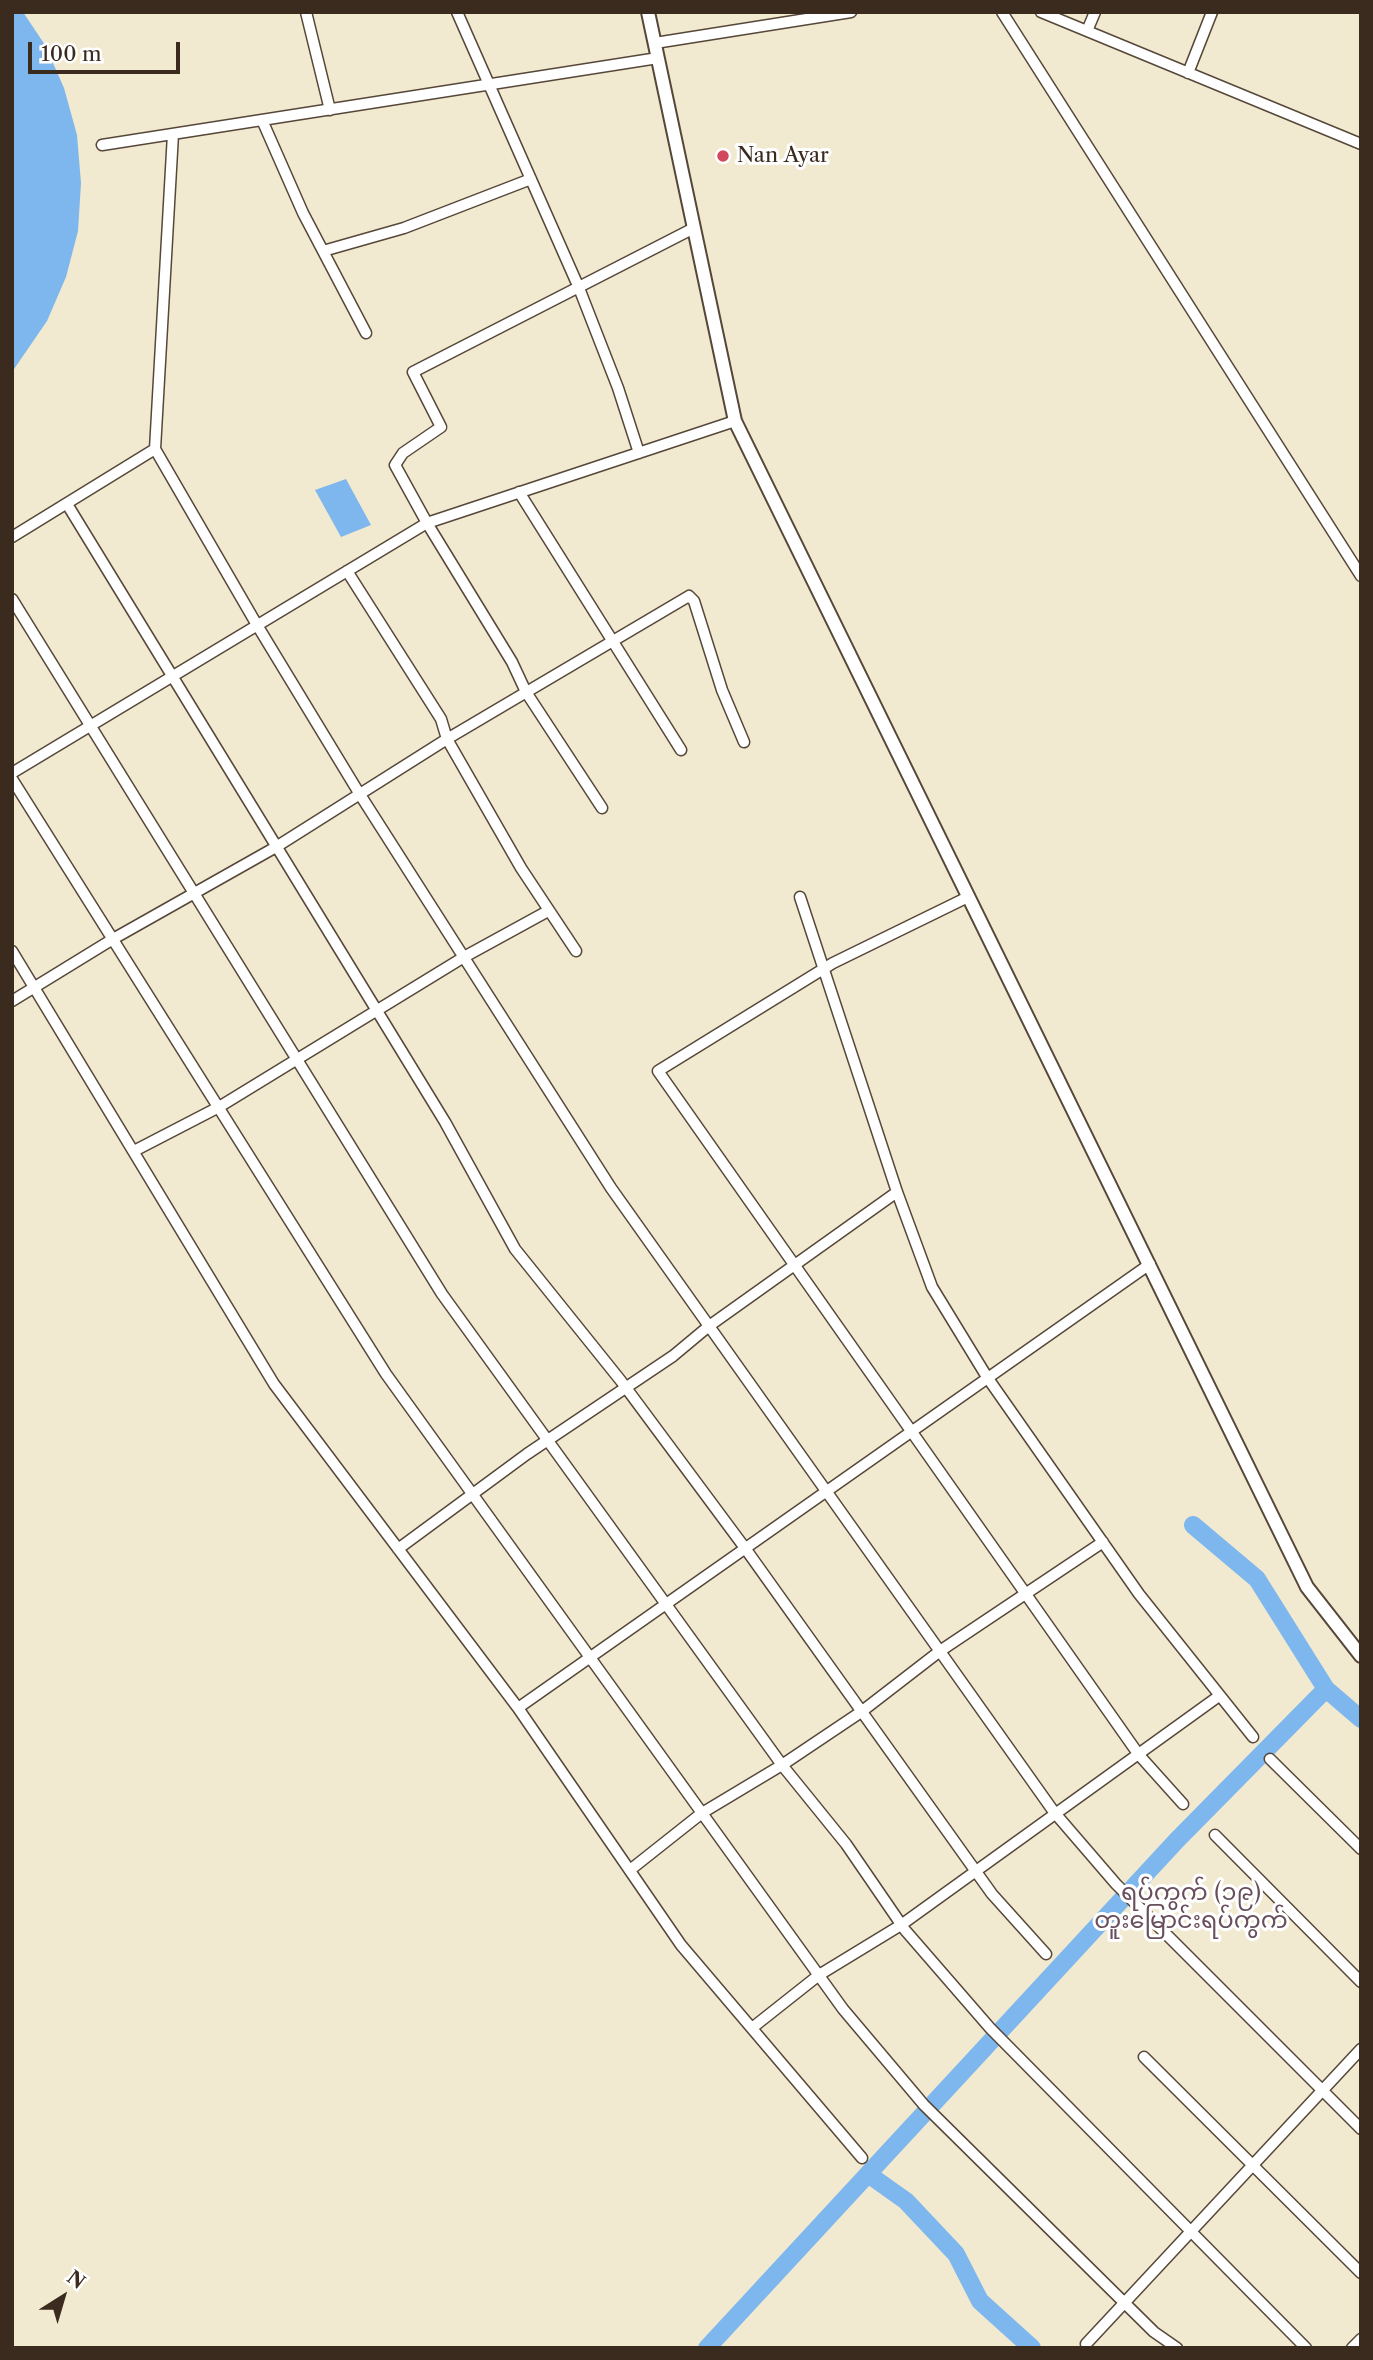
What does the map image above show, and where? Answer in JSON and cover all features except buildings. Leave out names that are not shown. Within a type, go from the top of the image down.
[{"type":"main road","points":[[648,12],[735,421],[1307,1587],[1361,1656]]},
{"type":"street","points":[[306,12],[330,110]]},
{"type":"street","points":[[457,12],[579,288],[618,388],[639,453]]},
{"type":"street","points":[[655,43],[850,12]]},
{"type":"street","points":[[1002,12],[1361,576]]},
{"type":"street","points":[[1041,12],[1361,144]]},
{"type":"street","points":[[1087,31],[1095,12]]},
{"type":"street","points":[[1188,73],[1212,12]]},
{"type":"street","points":[[102,145],[658,58]]},
{"type":"street","points":[[262,120],[323,251],[366,333]]},
{"type":"street","points":[[173,134],[155,449],[257,625],[359,793],[611,1188],[1054,1812],[1116,1884],[1361,2129]]},
{"type":"street","points":[[323,251],[404,228],[531,179]]},
{"type":"street","points":[[601,808],[526,692],[512,662],[427,523],[395,465],[403,453],[441,427],[413,372],[694,228]]},
{"type":"street","points":[[12,773],[427,523],[735,421]]},
{"type":"street","points":[[12,537],[155,449]]},
{"type":"street","points":[[519,492],[610,642],[681,750]]},
{"type":"street","points":[[67,504],[445,1122],[515,1249],[626,1388],[745,1548],[975,1872],[1046,1954]]},
{"type":"street","points":[[346,571],[440,719],[447,738],[548,911],[576,951]]},
{"type":"street","points":[[12,1001],[113,939],[276,847],[447,738],[691,597],[722,690],[744,741]]},
{"type":"street","points":[[12,599],[442,1294],[782,1765],[846,1844],[901,1924],[998,2036],[1189,2233],[1306,2348]]},
{"type":"street","points":[[12,779],[386,1374],[843,2009],[924,2105],[1154,2332],[1177,2348]]},
{"type":"street","points":[[800,897],[897,1192],[932,1287],[987,1377],[1103,1542],[1253,1737]]},
{"type":"street","points":[[968,897],[824,970],[658,1071],[793,1267],[1139,1755],[1183,1804]]},
{"type":"street","points":[[134,1152],[219,1107],[464,957],[548,911]]},
{"type":"street","points":[[12,951],[274,1384],[518,1708],[681,1945],[862,2158]]},
{"type":"street","points":[[398,1549],[472,1493],[626,1388],[897,1192]]},
{"type":"street","points":[[518,1708],[1150,1264]]},
{"type":"street","points":[[630,1870],[702,1813],[782,1765],[861,1712],[940,1651],[1103,1542]]},
{"type":"street","points":[[752,2028],[819,1975],[901,1924],[1219,1696]]},
{"type":"street","points":[[1270,1759],[1361,1849]]},
{"type":"street","points":[[1215,1835],[1361,1982]]},
{"type":"street","points":[[1086,2344],[1361,2049]]},
{"type":"street","points":[[1144,2057],[1361,2273]]},
{"type":"street","points":[[1352,2348],[1361,2339]]},
{"type":"water","points":[[12,12],[23,12],[45,45],[64,88],[77,135],[81,183],[78,231],[66,277],[47,321],[12,372]]},
{"type":"water","points":[[346,479],[371,525],[341,537],[315,490]]},
{"type":"waterway","points":[[1193,1525],[1257,1579],[1326,1689],[1361,1719]]},
{"type":"waterway","points":[[707,2348],[1177,1840],[1326,1689]]},
{"type":"waterway","points":[[868,2174],[906,2201],[956,2254],[980,2301],[1032,2348]]},
{"type":"place","name":"Nan Ayar","points":[[723,156]]},
{"type":"district","name":"ရပ်ကွက် (၁၉) တူးမြောင်းရပ်ကွက်","points":[[1191,1907]]}]
